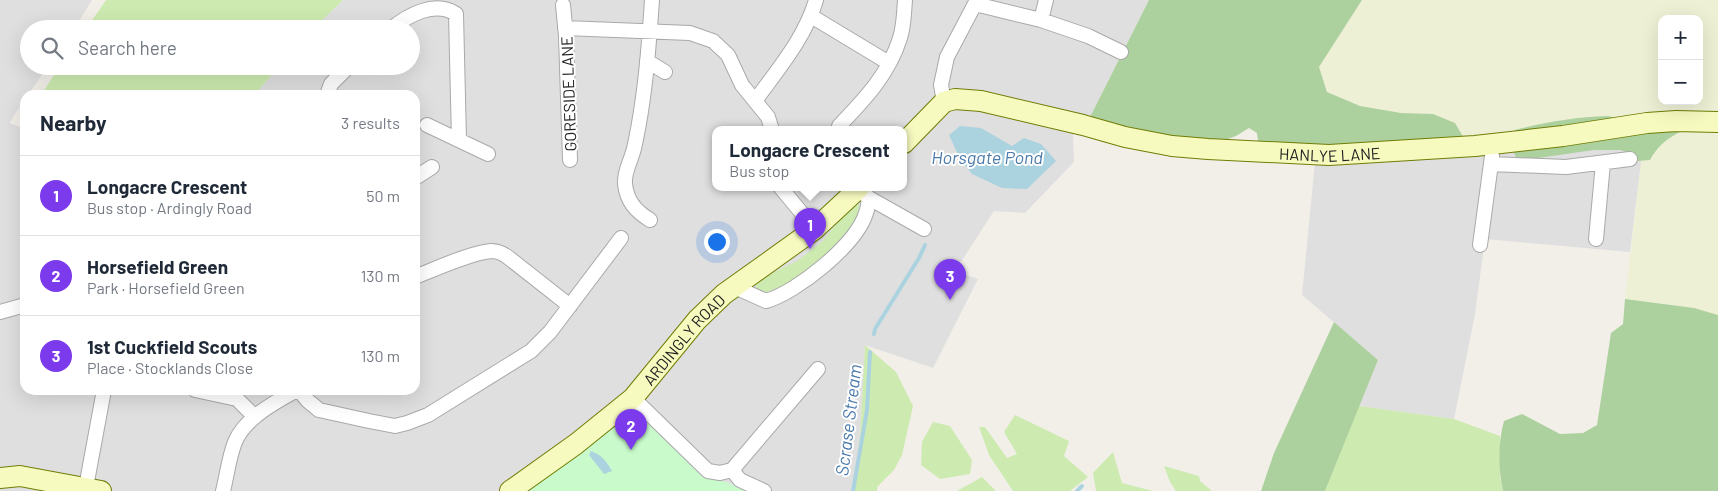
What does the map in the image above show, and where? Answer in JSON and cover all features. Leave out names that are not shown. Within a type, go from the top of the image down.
[{"type":"street","points":[[650,220],[634,208],[629,200],[625,184],[625,171],[632,154],[638,129],[647,61],[652,0]]},
{"type":"street","points":[[755,101],[798,40],[811,16],[816,0]]},
{"type":"street","points":[[839,126],[868,96],[889,63],[901,36],[905,0]]},
{"type":"street","points":[[1041,20],[1046,0]]},
{"type":"street","points":[[907,140],[944,102],[941,84],[947,57],[976,2],[1041,20],[1088,36],[1121,52]]},
{"type":"street","name":"GORESIDE LANE","points":[[563,5],[570,160]]},
{"type":"street","points":[[402,20],[408,15],[427,9],[448,8],[456,14],[459,140]]},
{"type":"street","points":[[811,16],[889,63]]},
{"type":"street","name":"GORESIDE LANE","points":[[565,28],[690,33],[713,41],[728,55],[742,85],[768,117],[771,126]]},
{"type":"street","points":[[647,61],[665,72]]},
{"type":"street","points":[[329,90],[331,84],[340,75]]},
{"type":"street","name":"HANLYE LANE","points":[[944,102],[956,99],[981,101],[1125,137],[1172,146],[1329,155],[1421,150],[1563,136],[1647,123],[1676,121],[1718,122]]},
{"type":"street","points":[[427,125],[488,154]]},
{"type":"street","points":[[1480,245],[1493,143]]},
{"type":"street","points":[[1491,164],[1566,167],[1630,159]]},
{"type":"street","points":[[1596,239],[1603,163]]},
{"type":"street","points":[[420,175],[432,167]]},
{"type":"street","points":[[783,191],[815,230]]},
{"type":"street","points":[[862,192],[924,230]]},
{"type":"street","points":[[735,287],[766,301],[778,298],[816,272],[843,247],[859,227],[866,214],[862,192]]},
{"type":"street","name":"ARDINGLY ROAD","points":[[510,491],[576,444],[633,398],[697,320],[724,294],[815,230],[862,192]]},
{"type":"street","points":[[302,395],[319,410],[395,426],[428,415],[531,351],[550,332],[621,238]]},
{"type":"street","points":[[420,275],[473,255],[492,251],[502,253],[570,306]]},
{"type":"street","points":[[0,312],[20,306]]},
{"type":"street","points":[[633,398],[708,471],[720,473],[732,470],[818,369]]},
{"type":"street","points":[[0,478],[20,476],[94,489],[103,395]]},
{"type":"street","points":[[218,395],[237,399],[255,417]]},
{"type":"street","points":[[223,491],[235,442],[242,430],[255,417],[290,395]]},
{"type":"street","points":[[732,470],[740,480],[764,491]]},
{"type":"shaded area","points":[[0,0],[92,0],[80,20],[20,20],[20,75],[42,75],[31,90],[20,90],[20,106],[10,123],[20,127],[20,395],[420,395],[420,90],[258,90],[272,75],[420,75],[420,20],[322,20],[343,0],[1149,0],[1090,117],[1073,133],[1074,162],[1025,213],[994,211],[955,271],[978,279],[933,368],[865,345],[860,438],[853,491],[750,491],[701,473],[581,452],[526,491],[0,491]]},
{"type":"shaded area","points":[[1645,130],[1630,252],[1485,239],[1475,314],[1454,419],[1359,406],[1378,360],[1302,295],[1315,162],[1399,156],[1435,159]]},
{"type":"green space","points":[[106,0],[343,0],[322,20],[92,20]]},
{"type":"green space","points":[[1149,0],[1362,0],[1319,67],[1327,92],[1360,106],[1401,113],[1433,114],[1455,123],[1465,140],[1372,149],[1264,145],[1258,141],[1257,133],[1249,128],[1236,136],[1217,143],[1133,131],[1090,117]]},
{"type":"green space","points":[[1362,0],[1718,0],[1718,115],[1465,140],[1433,114],[1401,113],[1360,106],[1327,92],[1319,67]]},
{"type":"green space","points":[[54,75],[272,75],[258,90],[44,90]]},
{"type":"green space","points":[[1608,116],[1676,126],[1680,132],[1662,144],[1650,160],[1638,161],[1630,153],[1620,150],[1594,150],[1531,159],[1516,157],[1510,146],[1515,130],[1561,120]]},
{"type":"green space","points":[[1645,130],[1718,130],[1718,315],[1694,308],[1625,299]]},
{"type":"green space","points":[[852,204],[859,205],[861,213],[833,250],[796,280],[765,293],[756,288],[756,281],[797,261],[823,241]]},
{"type":"green space","points":[[1625,299],[1694,308],[1718,315],[1718,491],[1503,491],[1499,456],[1504,421],[1522,414],[1560,434],[1583,433],[1597,425],[1611,333],[1623,324]]},
{"type":"green space","points":[[1334,322],[1378,360],[1325,491],[1261,491],[1274,453]]},
{"type":"green space","points":[[865,345],[896,372],[913,406],[902,455],[894,470],[877,487],[877,491],[853,491],[860,438]]},
{"type":"green space","points":[[1359,406],[1454,419],[1500,436],[1500,477],[1503,491],[1325,491]]},
{"type":"green space","points":[[636,409],[701,473],[750,491],[526,491],[581,452]]},
{"type":"green space","points":[[1015,415],[1069,441],[1064,456],[1088,477],[1070,491],[1013,491],[989,455],[979,427],[985,427],[1007,458],[1017,454],[1004,432]]},
{"type":"green space","points":[[933,422],[950,426],[972,460],[970,474],[940,479],[921,465],[922,442]]},
{"type":"green space","points":[[1113,452],[1122,483],[1153,491],[1096,491],[1093,473]]},
{"type":"green space","points":[[1164,466],[1199,476],[1200,481],[1212,491],[1176,491],[1170,482]]},
{"type":"green space","points":[[982,477],[996,491],[957,491]]},
{"type":"water","name":"Horsgate Pond","points":[[960,126],[981,128],[1012,146],[1024,138],[1041,144],[1056,161],[1027,189],[1002,188],[972,174],[960,159],[949,135]]},
{"type":"water","points":[[591,451],[604,459],[612,471],[604,474],[589,455]]},
{"type":"waterway","name":"Scrase Stream","points":[[874,334],[875,329],[925,245]]},
{"type":"waterway","name":"Scrase Stream","points":[[853,491],[867,410],[870,352]]},
{"type":"waterway","points":[[1077,491],[1082,486]]},
{"type":"place","name":"Longacre Crescent","points":[[810,249]]},
{"type":"place","name":"1st Cuckfield Scouts","points":[[950,300]]},
{"type":"place","name":"Horsefield Green","points":[[631,450]]}]
